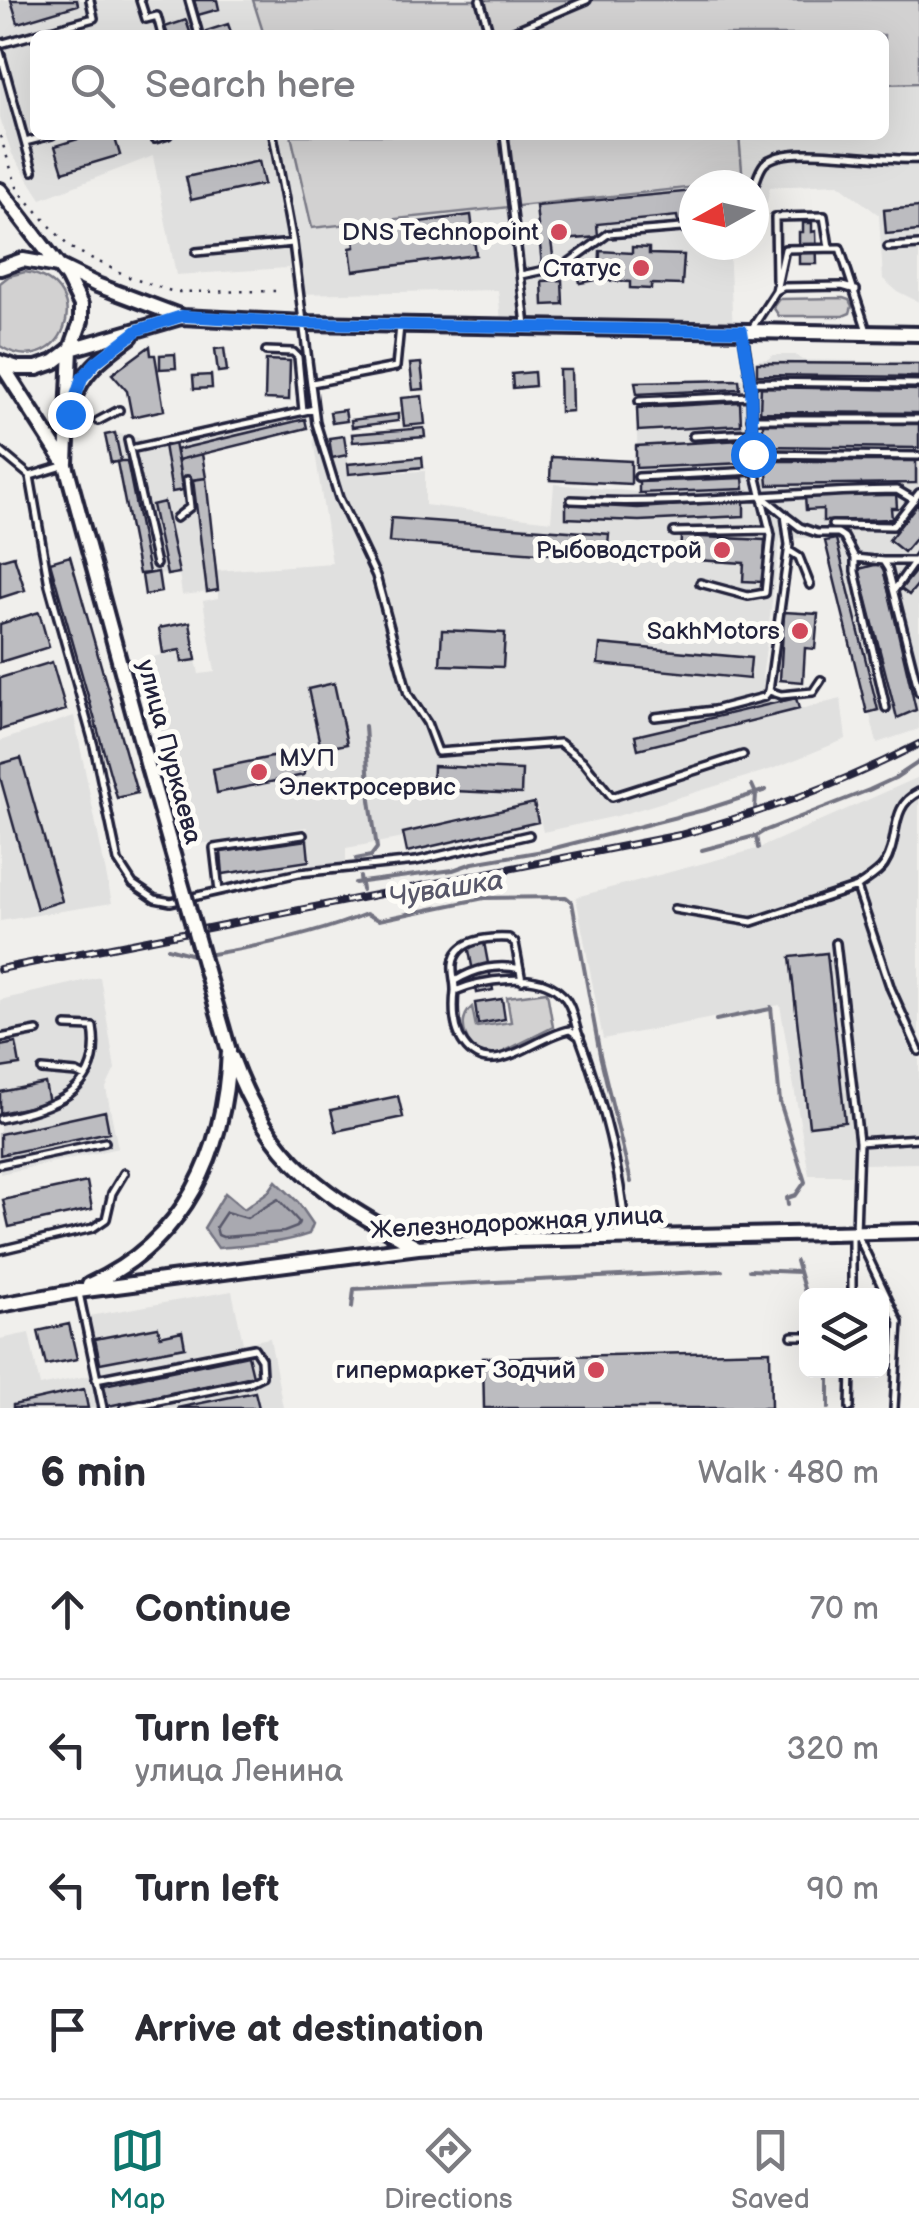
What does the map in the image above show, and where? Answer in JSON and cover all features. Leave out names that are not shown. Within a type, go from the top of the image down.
[{"type":"main road","points":[[0,190],[76,290],[81,306],[81,322],[71,349],[66,465]]},
{"type":"main road","points":[[0,268],[23,260],[58,266],[97,285],[182,316],[305,323],[919,334]]},
{"type":"main road","points":[[0,362],[18,368],[37,368],[54,362],[71,349],[182,316]]},
{"type":"main road","points":[[67,438],[74,397],[82,378],[96,362],[138,330]]},
{"type":"main road","points":[[0,362],[66,465]]},
{"type":"main road","name":"улица Пуркаева","points":[[66,465],[229,1051]]},
{"type":"main road","points":[[229,1051],[264,1128],[290,1161],[320,1190],[418,1247]]},
{"type":"main road","points":[[78,1290],[108,1277],[160,1237],[185,1205],[220,1132],[229,1051]]},
{"type":"main road","name":"Железнодорожная улица","points":[[1,1300],[418,1247],[919,1231]]},
{"type":"lane","points":[[51,30],[94,18],[90,0]]},
{"type":"lane","points":[[140,0],[146,20],[156,16],[160,30]]},
{"type":"lane","points":[[188,0],[197,30]]},
{"type":"lane","points":[[480,0],[489,30]]},
{"type":"lane","points":[[516,30],[587,0]]},
{"type":"lane","points":[[0,44],[30,36]]},
{"type":"lane","points":[[1,57],[33,171]]},
{"type":"lane","points":[[25,142],[33,140]]},
{"type":"lane","points":[[274,140],[294,243],[316,423],[340,498],[376,576],[408,694],[427,723],[438,752],[560,743],[584,762],[612,797],[744,755]]},
{"type":"lane","points":[[505,140],[526,328]]},
{"type":"lane","points":[[761,170],[777,158],[847,153],[902,161],[919,159]]},
{"type":"lane","points":[[776,292],[775,217],[824,216],[829,248]]},
{"type":"lane","points":[[522,275],[564,266],[608,234],[679,228]]},
{"type":"lane","points":[[196,252],[294,243]]},
{"type":"lane","points":[[888,247],[919,245]]},
{"type":"lane","points":[[776,292],[785,248],[840,248],[868,334]]},
{"type":"lane","points":[[700,583],[748,596],[765,593],[770,530],[755,471],[746,331],[784,287],[842,286],[856,290]]},
{"type":"lane","points":[[312,383],[396,367],[400,325]]},
{"type":"lane","points":[[266,351],[293,352],[298,357],[303,411]]},
{"type":"lane","points":[[750,382],[919,384]]},
{"type":"lane","points":[[639,401],[750,396]]},
{"type":"lane","points":[[135,448],[314,408]]},
{"type":"lane","points":[[98,421],[119,410]]},
{"type":"lane","points":[[750,419],[919,420]]},
{"type":"lane","points":[[694,436],[751,434]]},
{"type":"lane","points":[[128,440],[156,564]]},
{"type":"lane","points":[[0,451],[30,476],[49,585],[94,746],[118,861],[134,884],[155,899],[171,902],[299,873],[416,861],[529,836]]},
{"type":"lane","points":[[753,454],[919,456]]},
{"type":"lane","points":[[30,476],[66,465]]},
{"type":"lane","points":[[638,477],[755,471]]},
{"type":"lane","points":[[176,518],[190,507],[188,480]]},
{"type":"lane","points":[[571,500],[638,504],[896,490],[914,500]]},
{"type":"lane","points":[[832,525],[893,526],[919,494]]},
{"type":"lane","points":[[759,495],[800,527],[817,533],[838,533],[856,558],[855,571],[886,708]]},
{"type":"lane","points":[[655,717],[714,710],[764,697],[769,691],[788,550],[784,515]]},
{"type":"lane","points":[[674,532],[770,530]]},
{"type":"lane","points":[[788,550],[799,558],[810,585]]},
{"type":"lane","points":[[856,558],[916,558]]},
{"type":"lane","points":[[894,591],[916,558]]},
{"type":"lane","points":[[883,561],[919,692]]},
{"type":"lane","points":[[769,691],[781,695],[813,692],[821,680]]},
{"type":"lane","points":[[674,909],[752,922],[857,886],[882,868],[893,845],[900,810],[906,798],[919,792]]},
{"type":"lane","points":[[219,891],[216,844],[303,836]]},
{"type":"lane","points":[[857,886],[891,989],[919,1051]]},
{"type":"lane","points":[[522,981],[515,942],[509,938],[465,944],[458,951],[453,959],[454,1012],[459,1037],[475,1056],[494,1061],[556,1032],[570,1030],[580,1037]]},
{"type":"lane","points":[[836,943],[859,1142],[852,1288]]},
{"type":"lane","points":[[455,981],[471,971],[508,966],[520,969]]},
{"type":"lane","points":[[455,991],[468,986],[522,981],[548,984],[569,1002],[597,1084],[623,1202],[626,1238]]},
{"type":"lane","points":[[0,1119],[56,1104],[66,1099],[85,1077],[96,1050],[93,1028],[66,1026]]},
{"type":"lane","points":[[0,1038],[38,1031]]},
{"type":"lane","points":[[42,1070],[85,1077]]},
{"type":"lane","points":[[859,1142],[919,1138]]},
{"type":"lane","points":[[0,1164],[105,1142]]},
{"type":"lane","points":[[0,1250],[93,1228],[106,1220],[112,1193],[124,1174]]},
{"type":"lane","points":[[854,1233],[899,1322],[894,1408]]},
{"type":"lane","points":[[78,1290],[102,1408]]},
{"type":"lane","points":[[792,1336],[799,1336]]},
{"type":"lane","points":[[96,1380],[254,1348],[261,1359],[262,1376],[250,1382],[124,1408]]},
{"type":"lane","points":[[850,1408],[851,1378]]},
{"type":"path","points":[[0,136],[18,190],[69,247],[130,278],[174,292],[281,291]]},
{"type":"shaded area","points":[[0,0],[253,0],[262,30],[30,30],[30,140],[292,140],[313,228],[679,189],[679,260],[730,260],[733,333],[502,331],[498,290],[293,294],[288,268],[176,275],[153,156],[41,199],[12,154],[0,118]]},
{"type":"shaded area","points":[[253,0],[919,0],[919,83],[889,84],[889,30],[262,30]]},
{"type":"shaded area","points":[[919,83],[919,302],[883,279],[879,215],[838,184],[770,187],[769,192],[769,170],[742,170],[739,140],[889,140],[889,84]]},
{"type":"shaded area","points":[[292,140],[739,140],[742,170],[679,170],[679,189],[312,228]]},
{"type":"shaded area","points":[[25,272],[48,280],[62,294],[67,311],[64,328],[55,343],[40,352],[22,354],[0,346],[0,283]]},
{"type":"shaded area","points":[[843,298],[852,306],[850,313],[843,316],[779,316],[773,307],[779,299]]},
{"type":"shaded area","points":[[795,355],[802,360],[919,362],[919,729],[877,743],[825,537],[780,539],[762,678],[796,698],[800,709],[841,699],[846,739],[772,769],[617,816],[543,832],[536,802],[403,833],[404,838],[346,848],[346,864],[312,869],[307,827],[188,846],[159,744],[164,742],[141,660],[180,650],[182,662],[196,660],[199,674],[215,672],[203,601],[218,598],[218,591],[182,595],[179,573],[139,574],[117,463],[111,463],[105,435],[115,433],[152,441],[297,409],[307,428],[203,454],[216,571],[332,563],[313,439],[346,435],[349,474],[425,471],[425,505],[551,521],[554,484],[639,492],[635,382],[746,379],[758,360]]},
{"type":"shaded area","points":[[74,716],[112,903],[0,921],[0,741]]},
{"type":"shaded area","points":[[919,777],[919,1163],[863,1164],[853,1175],[809,1175],[780,1005],[603,1039],[576,897],[757,849]]},
{"type":"shaded area","points":[[100,977],[115,1069],[106,1088],[118,1148],[0,1174],[0,1000]]},
{"type":"shaded area","points":[[547,992],[553,1027],[493,1057],[473,1050],[464,1028],[472,1007],[476,1027],[511,1022],[507,997]]},
{"type":"shaded area","points":[[232,1291],[243,1343],[270,1338],[283,1408],[0,1408],[0,1339],[29,1333],[40,1386],[101,1373],[89,1316]]},
{"type":"water","points":[[276,1181],[313,1224],[309,1234],[218,1248],[204,1228],[225,1193],[244,1209]]},
{"type":"building","points":[[11,0],[77,0],[78,5],[18,23]]},
{"type":"building","points":[[194,0],[217,0],[219,9],[198,15]]},
{"type":"building","points":[[186,20],[189,30],[166,30],[165,27]]},
{"type":"building","points":[[228,24],[230,30],[209,30]]},
{"type":"building","points":[[75,140],[116,140],[120,155],[63,172],[55,146]]},
{"type":"building","points":[[259,161],[264,184],[191,200],[186,177]]},
{"type":"building","points":[[679,192],[679,222],[677,216],[597,224],[598,237],[551,241],[554,263],[542,265],[536,206]]},
{"type":"building","points":[[919,207],[919,231],[886,234],[884,210]]},
{"type":"building","points":[[471,215],[476,255],[353,271],[353,231]]},
{"type":"building","points":[[803,223],[812,223],[812,232],[816,231],[817,264],[799,264],[799,232],[803,232]]},
{"type":"building","name":"Статус","points":[[632,247],[649,248],[649,254],[679,255],[679,260],[684,260],[682,285],[630,288],[630,282],[599,280],[600,251],[632,253]]},
{"type":"building","points":[[594,269],[596,280],[580,283],[578,272]]},
{"type":"building","points":[[562,280],[563,304],[543,305],[542,281]]},
{"type":"building","points":[[150,346],[164,410],[132,417],[127,391],[112,374]]},
{"type":"building","points":[[224,348],[227,371],[218,372],[215,349]]},
{"type":"building","points":[[175,354],[176,368],[160,369],[160,355]]},
{"type":"building","points":[[266,360],[290,361],[289,400],[265,399]]},
{"type":"building","points":[[421,363],[424,389],[413,390],[410,364]]},
{"type":"building","points":[[757,363],[919,364],[919,377],[757,375]]},
{"type":"building","points":[[559,370],[571,370],[572,411],[560,412]]},
{"type":"building","points":[[534,372],[535,386],[513,388],[512,374]]},
{"type":"building","points":[[211,375],[212,388],[194,389],[193,376]]},
{"type":"building","points":[[739,380],[740,389],[637,394],[635,382]]},
{"type":"building","points":[[761,387],[919,390],[919,413],[760,412]]},
{"type":"building","points":[[422,396],[425,424],[404,426],[401,398]]},
{"type":"building","points":[[740,402],[741,425],[638,431],[637,408]]},
{"type":"building","points":[[345,410],[347,421],[332,423],[330,412]]},
{"type":"building","points":[[398,414],[398,421],[352,427],[351,420]]},
{"type":"building","points":[[305,419],[307,428],[178,460],[176,450]]},
{"type":"building","points":[[763,424],[919,424],[919,448],[763,446]]},
{"type":"building","points":[[424,428],[425,437],[353,442],[352,434]]},
{"type":"building","points":[[115,433],[121,461],[111,463],[105,435]]},
{"type":"building","points":[[344,436],[347,455],[332,458],[329,438]]},
{"type":"building","points":[[742,440],[743,463],[636,468],[636,446]]},
{"type":"building","points":[[174,443],[183,490],[172,492],[164,445]]},
{"type":"building","points":[[202,454],[206,478],[181,481],[178,460]]},
{"type":"building","points":[[422,457],[423,467],[349,474],[348,464]]},
{"type":"building","points":[[551,457],[631,461],[631,484],[550,480]]},
{"type":"building","points":[[127,461],[149,573],[139,574],[117,462]]},
{"type":"building","points":[[764,461],[916,461],[916,483],[768,485]]},
{"type":"building","points":[[206,478],[218,590],[207,592],[193,480]]},
{"type":"building","points":[[743,478],[744,489],[639,493],[639,482]]},
{"type":"building","points":[[896,493],[897,508],[891,508],[892,519],[823,521],[823,509],[806,510],[805,496]]},
{"type":"building","points":[[744,501],[744,516],[639,521],[566,518],[566,504],[638,508]]},
{"type":"building","points":[[164,502],[179,573],[167,575],[152,505]]},
{"type":"building","points":[[919,502],[919,534],[904,552],[889,540]]},
{"type":"building","points":[[391,518],[609,534],[607,558],[389,542]]},
{"type":"building","name":"Рыбоводстрой","points":[[681,536],[765,540],[763,582],[743,581],[744,563],[680,559]]},
{"type":"building","points":[[836,539],[878,710],[867,713],[825,541]]},
{"type":"building","points":[[14,556],[25,590],[0,598],[0,560]]},
{"type":"building","points":[[70,556],[137,793],[117,798],[50,562]]},
{"type":"building","points":[[882,563],[916,710],[897,718],[859,569]]},
{"type":"building","points":[[919,567],[919,583],[909,595],[901,589]]},
{"type":"building","points":[[158,572],[161,592],[145,595],[142,575]]},
{"type":"building","points":[[39,612],[49,647],[0,662],[0,624]]},
{"type":"building","name":"SakhMotors","points":[[784,612],[818,614],[815,649],[805,648],[803,682],[780,680]]},
{"type":"building","points":[[190,622],[196,660],[182,662],[180,650],[163,653],[159,628]]},
{"type":"building","points":[[442,630],[505,633],[503,667],[440,665]]},
{"type":"building","points":[[600,644],[751,658],[749,679],[598,664]]},
{"type":"building","points":[[52,662],[66,710],[0,730],[0,678]]},
{"type":"building","points":[[334,683],[347,744],[321,749],[308,689]]},
{"type":"building","points":[[796,698],[799,709],[638,749],[635,736]]},
{"type":"building","name":"МУП Электросервис","points":[[306,750],[304,775],[217,793],[213,769]]},
{"type":"building","points":[[21,758],[62,901],[37,909],[0,777],[0,764]]},
{"type":"building","points":[[433,766],[522,770],[521,794],[432,790]]},
{"type":"building","points":[[534,803],[538,822],[407,852],[403,833]]},
{"type":"building","points":[[307,840],[309,861],[223,874],[221,852]]},
{"type":"building","points":[[484,942],[493,990],[477,993],[468,945]]},
{"type":"building","points":[[827,953],[845,1122],[809,1126],[790,957]]},
{"type":"building","points":[[502,999],[505,1019],[478,1024],[475,1003]]},
{"type":"building","points":[[16,1043],[20,1065],[0,1068],[0,1046]]},
{"type":"building","points":[[45,1083],[49,1103],[0,1113],[0,1092]]},
{"type":"building","points":[[398,1096],[403,1117],[336,1131],[331,1110]]},
{"type":"building","points":[[105,1111],[109,1132],[0,1155],[0,1134]]},
{"type":"building","points":[[87,1182],[92,1209],[9,1227],[3,1200]]},
{"type":"building","points":[[69,1324],[77,1359],[46,1365],[38,1331]]},
{"type":"building","points":[[158,1327],[160,1336],[182,1331],[185,1347],[100,1363],[95,1339]]},
{"type":"building","points":[[770,1351],[771,1408],[484,1408],[483,1358]]},
{"type":"building","points":[[248,1355],[253,1376],[108,1406],[104,1385]]},
{"type":"building","points":[[84,1389],[88,1408],[13,1408],[13,1405]]},
{"type":"building","points":[[255,1392],[259,1408],[177,1408]]},
{"type":"waterway","points":[[356,859],[371,856],[377,848],[365,726]]},
{"type":"waterway","points":[[758,848],[756,836],[764,831],[869,790],[919,762]]},
{"type":"waterway","points":[[752,785],[755,809]]},
{"type":"waterway","points":[[355,883],[453,870],[543,851],[766,790]]},
{"type":"waterway","points":[[702,850],[755,836]]},
{"type":"waterway","points":[[360,877],[362,890]]},
{"type":"waterway","name":"Чувашка","points":[[206,955],[287,939],[366,914],[379,920],[484,898],[566,897],[572,902],[600,1055],[631,1182]]},
{"type":"waterway","name":"Чувашка","points":[[168,948],[197,956]]},
{"type":"waterway","points":[[771,1007],[780,1102],[805,1182],[796,1195],[787,1198],[788,1205]]},
{"type":"waterway","points":[[716,1020],[770,1009]]},
{"type":"waterway","name":"Чувашка","points":[[796,1261],[804,1288]]},
{"type":"waterway","points":[[749,1270],[799,1272]]},
{"type":"waterway","points":[[352,1307],[354,1289],[722,1271]]},
{"type":"waterway","name":"Чувашка","points":[[829,1378],[829,1408]]},
{"type":"railway","points":[[0,969],[680,835],[802,796],[919,744]]},
{"type":"place","name":"DNS Technopoint","points":[[559,232]]},
{"type":"place","name":"Статус","points":[[641,268]]},
{"type":"place","name":"Рыбоводстрой","points":[[722,550]]},
{"type":"place","name":"SakhMotors","points":[[800,631]]},
{"type":"place","name":"МУП Электросервис","points":[[259,772]]},
{"type":"place","name":"гипермаркет Зодчий","points":[[596,1370]]},
{"type":"route","points":[[70,414],[82,378],[96,362],[138,330],[182,316],[305,323],[742,331],[751,384],[753,454]]}]
